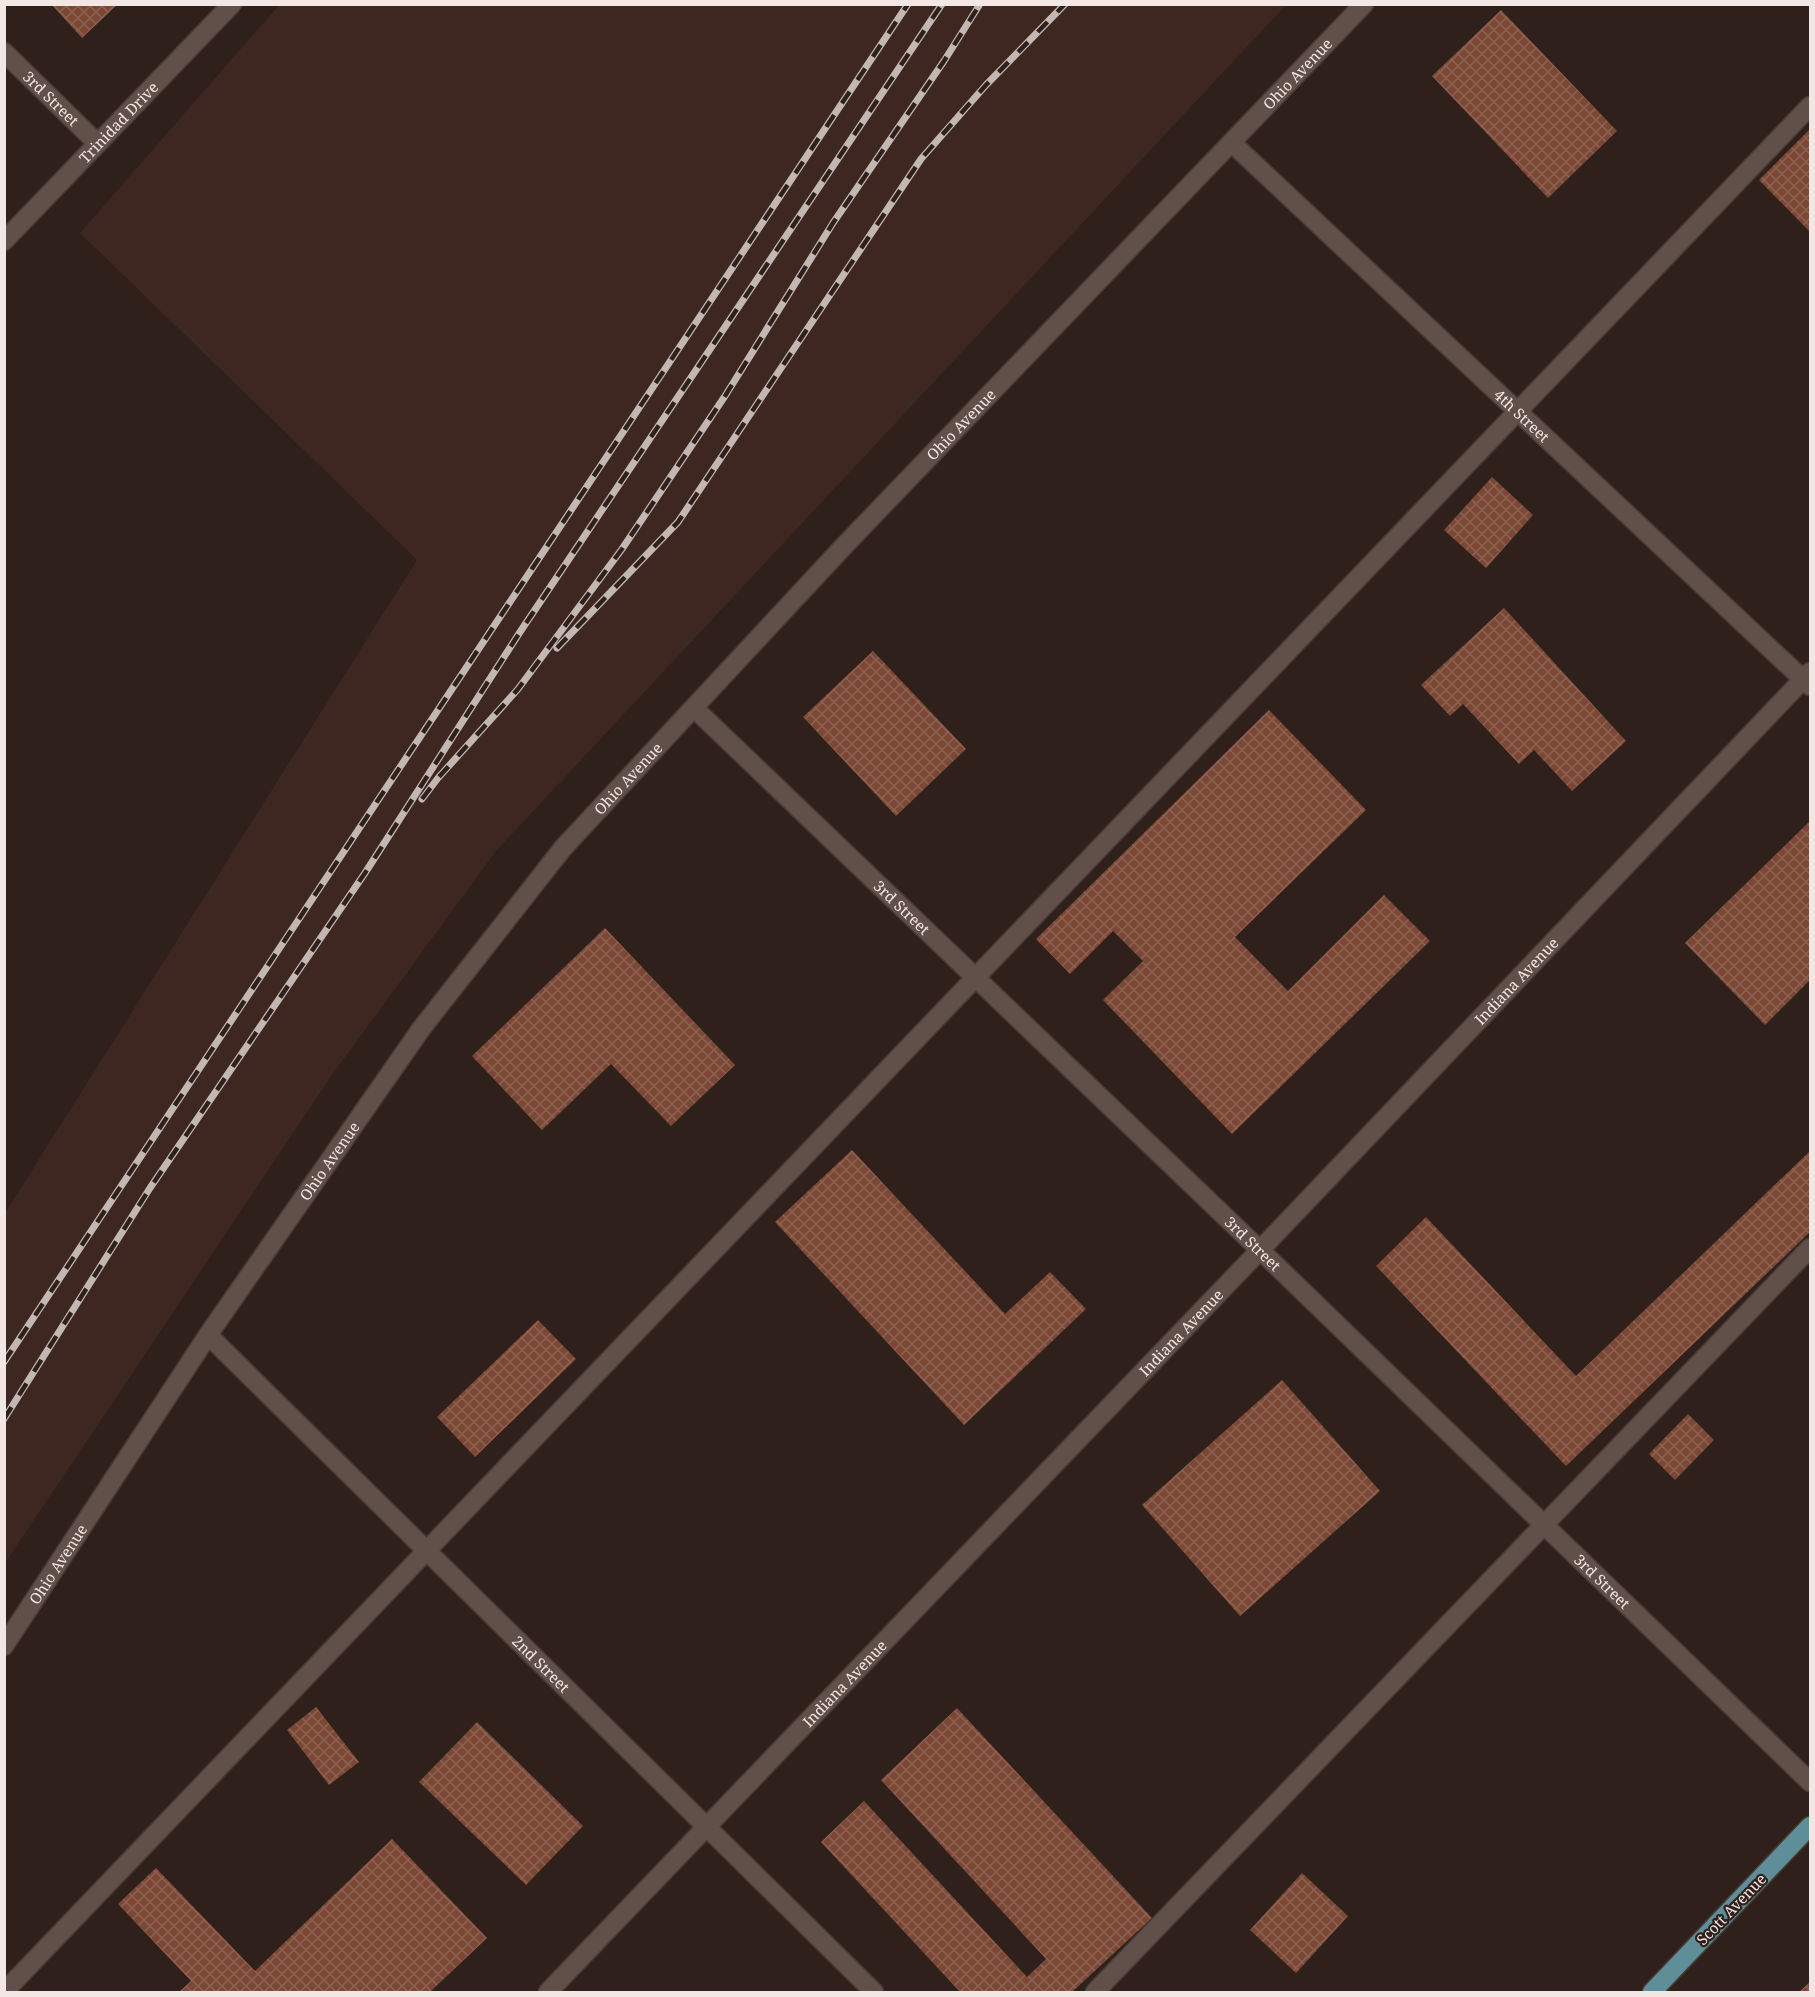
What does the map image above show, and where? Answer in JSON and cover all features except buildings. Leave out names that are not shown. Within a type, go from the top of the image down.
[{"type":"main road","name":"Scott Avenue","points":[[1652,1992],[1810,1826]]},
{"type":"street","name":"Trinidad Drive","points":[[4,241],[232,4]]},
{"type":"street","name":"Ohio Avenue","points":[[4,1646],[208,1335],[421,1029],[563,848],[843,547],[1364,4]]},
{"type":"street","name":"3rd Street","points":[[4,52],[97,143]]},
{"type":"street","points":[[4,1992],[1810,106]]},
{"type":"street","name":"4th Street","points":[[1232,143],[1808,679]]},
{"type":"street","name":"Indiana Avenue","points":[[548,1992],[1808,679]]},
{"type":"street","name":"3rd Street","points":[[694,708],[1260,1250],[1810,1782]]},
{"type":"street","points":[[1095,1992],[1810,1248]]},
{"type":"street","name":"2nd Street","points":[[208,1335],[874,1992]]},
{"type":"shaded area","points":[[279,5],[1286,5],[496,851],[332,1075],[5,1563],[5,1213],[417,560],[80,233]]},
{"type":"railway","points":[[4,1362],[908,4]]},
{"type":"railway","points":[[4,1419],[150,1188],[365,873],[520,632],[942,4]]},
{"type":"railway","points":[[422,799],[518,689],[622,549],[725,396],[833,223],[944,61],[980,4]]},
{"type":"railway","points":[[557,648],[678,522],[921,159],[986,85],[1065,4]]}]
